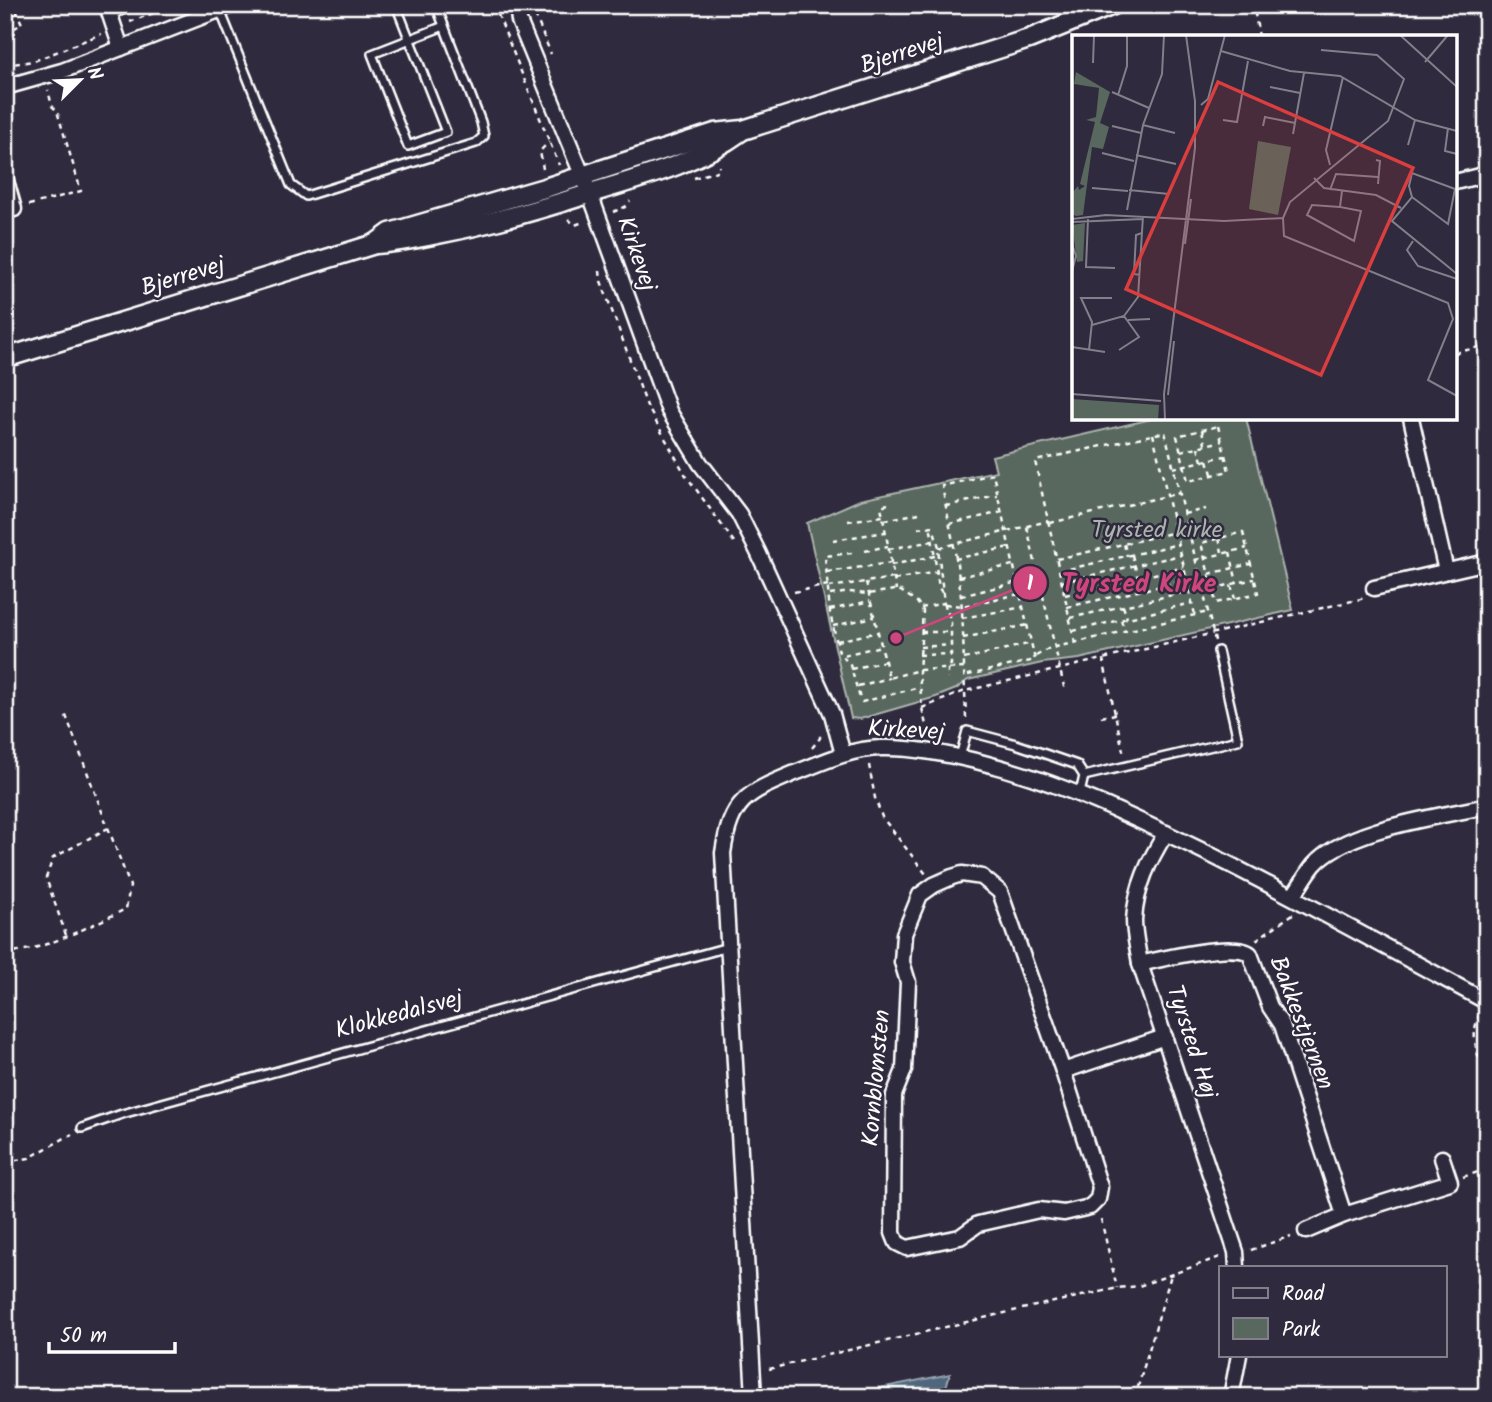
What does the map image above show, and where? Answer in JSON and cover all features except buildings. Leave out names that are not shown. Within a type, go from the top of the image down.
[{"type":"street","points":[[508,5],[519,21]]},
{"type":"street","points":[[517,5],[519,21]]},
{"type":"street","name":"Bjerrevej","points":[[375,244],[390,233],[583,176],[715,133],[743,130],[1029,39],[1113,5]]},
{"type":"street","points":[[117,7],[109,12],[121,48]]},
{"type":"street","points":[[5,87],[44,77],[226,8]]},
{"type":"street","name":"Kirkevej","points":[[519,21],[590,194],[669,411],[700,463],[738,514],[758,552],[832,713],[843,754],[866,748],[921,750],[1023,773],[1080,793],[1298,899],[1487,1002]]},
{"type":"street","name":"Bjerrevej","points":[[5,358],[375,244],[394,243],[481,225],[642,178],[721,146],[743,130]]},
{"type":"street","points":[[1457,182],[1487,174]]},
{"type":"street","points":[[5,177],[14,209]]},
{"type":"street","points":[[1411,420],[1447,571]]},
{"type":"street","points":[[1374,588],[1487,562]]},
{"type":"street","points":[[754,1397],[723,853],[727,824],[737,807],[750,794],[772,782],[843,754]]},
{"type":"street","points":[[1298,899],[1315,864],[1334,849],[1373,831],[1487,806]]},
{"type":"street","name":"Tyrsted Høj","points":[[1166,833],[1149,860],[1138,891],[1134,922],[1140,964],[1236,1252],[1237,1266]]},
{"type":"street","points":[[934,885],[962,874],[974,875],[982,877],[1000,892],[1063,1071],[1100,1187],[1101,1192],[1095,1203]]},
{"type":"street","name":"Kornblomsten","points":[[934,885],[919,895],[904,934],[902,962],[908,982],[904,1070],[894,1095],[894,1239],[902,1247],[912,1247],[960,1237],[978,1224],[1039,1210],[1064,1213],[1090,1207],[1095,1203]]},
{"type":"street","name":"Bakkestjernen","points":[[1140,964],[1231,949],[1247,951],[1255,961],[1270,1007],[1282,1025],[1344,1215]]},
{"type":"street","points":[[1063,1071],[1165,1037]]},
{"type":"street","points":[[1306,1231],[1344,1215],[1450,1182],[1442,1157]]},
{"type":"street","points":[[1231,1397],[1239,1356]]},
{"type":"lane","points":[[396,5],[409,39],[446,132],[408,146],[372,54],[409,39],[444,26]]},
{"type":"lane","points":[[226,8],[292,185],[306,196],[476,143],[484,136],[436,5]]},
{"type":"lane","points":[[1084,776],[1238,740],[1218,651]]},
{"type":"lane","points":[[960,757],[967,731],[1016,744],[1077,765],[1084,776],[1080,793]]},
{"type":"lane","name":"Klokkedalsvej","points":[[82,1128],[122,1114],[728,947]]},
{"type":"path","points":[[5,33],[22,24],[14,5]]},
{"type":"path","points":[[5,65],[34,61],[174,5]]},
{"type":"path","points":[[1259,35],[1255,14],[1300,5]]},
{"type":"path","points":[[14,209],[81,191],[44,77]]},
{"type":"path","points":[[1457,352],[1487,345]]},
{"type":"path","points":[[1218,426],[1229,471],[1188,481],[1177,436],[1202,430],[1218,426]]},
{"type":"path","points":[[1202,430],[1206,445]]},
{"type":"path","points":[[1075,643],[1035,461],[1165,432],[1218,651]]},
{"type":"path","points":[[1153,435],[1195,615]]},
{"type":"path","points":[[1170,452],[1222,441]]},
{"type":"path","points":[[1198,447],[1202,461]]},
{"type":"path","points":[[1173,468],[1225,456]]},
{"type":"path","points":[[1208,460],[1212,475]]},
{"type":"path","points":[[967,731],[961,596],[942,486],[993,474],[1035,657]]},
{"type":"path","points":[[940,548],[1180,493]]},
{"type":"path","points":[[946,506],[998,495]]},
{"type":"path","points":[[888,505],[881,506],[896,590]]},
{"type":"path","points":[[1184,514],[1206,509]]},
{"type":"path","points":[[949,524],[1002,512]]},
{"type":"path","points":[[848,521],[919,513]]},
{"type":"path","points":[[918,528],[933,526],[940,548],[944,603],[951,621],[951,665],[948,665],[948,679]]},
{"type":"path","points":[[1027,527],[1065,691]]},
{"type":"path","points":[[934,530],[931,530],[939,587],[945,597]]},
{"type":"path","points":[[833,540],[885,532]]},
{"type":"path","points":[[1057,559],[1176,532]]},
{"type":"path","points":[[1243,533],[1258,593],[1216,603],[1201,543],[1219,538],[1243,533]]},
{"type":"path","points":[[1219,538],[1223,554]]},
{"type":"path","points":[[865,551],[933,541]]},
{"type":"path","points":[[1124,544],[1138,578]]},
{"type":"path","points":[[1060,572],[1179,544]]},
{"type":"path","points":[[955,559],[1010,547]]},
{"type":"path","points":[[1195,559],[1247,548]]},
{"type":"path","points":[[1230,552],[1237,583]]},
{"type":"path","points":[[852,553],[825,556],[830,610],[839,652],[851,669],[862,702],[920,687]]},
{"type":"path","points":[[1062,582],[1181,555]]},
{"type":"path","points":[[827,572],[935,556]]},
{"type":"path","points":[[1209,574],[1251,564]]},
{"type":"path","points":[[959,577],[1014,565]]},
{"type":"path","points":[[1065,596],[1184,567]]},
{"type":"path","points":[[793,592],[937,572]]},
{"type":"path","points":[[1203,591],[1254,579]]},
{"type":"path","points":[[1068,607],[1187,580]]},
{"type":"path","points":[[866,582],[889,678]]},
{"type":"path","points":[[961,596],[1018,582]]},
{"type":"path","points":[[1231,584],[1235,598]]},
{"type":"path","points":[[922,708],[965,691],[1364,599],[1374,588]]},
{"type":"path","points":[[830,595],[896,590],[917,602],[923,611],[919,670],[926,725]]},
{"type":"path","points":[[1070,618],[1190,591]]},
{"type":"path","points":[[921,608],[944,603],[962,607],[1020,594]]},
{"type":"path","points":[[830,610],[870,601]]},
{"type":"path","points":[[1073,631],[1192,603]]},
{"type":"path","points":[[1123,606],[1126,618]]},
{"type":"path","points":[[962,618],[1024,607]]},
{"type":"path","points":[[964,676],[1035,660],[1035,657],[1056,647],[1208,612]]},
{"type":"path","points":[[834,626],[874,617]]},
{"type":"path","points":[[1121,620],[1125,632]]},
{"type":"path","points":[[963,638],[1028,625]]},
{"type":"path","points":[[837,641],[878,632]]},
{"type":"path","points":[[921,632],[951,632]]},
{"type":"path","points":[[964,659],[1032,643]]},
{"type":"path","points":[[920,647],[951,645]]},
{"type":"path","points":[[843,656],[881,646]]},
{"type":"path","points":[[919,655],[951,654]]},
{"type":"path","points":[[1103,659],[1127,766]]},
{"type":"path","points":[[851,669],[885,660]]},
{"type":"path","points":[[857,687],[919,670],[964,668]]},
{"type":"path","points":[[5,951],[16,953],[66,936],[126,909],[130,886],[65,713]]},
{"type":"path","points":[[1101,717],[1115,714]]},
{"type":"path","points":[[866,748],[875,798],[882,817],[934,885]]},
{"type":"path","points":[[66,936],[46,878],[53,858],[108,828]]},
{"type":"path","points":[[1247,951],[1256,940],[1287,919],[1298,899]]},
{"type":"path","points":[[1487,1002],[1474,1024],[1473,1038],[1487,1080]]},
{"type":"path","points":[[5,1162],[29,1158],[82,1128]]},
{"type":"path","points":[[1450,1182],[1487,1170]]},
{"type":"path","points":[[1095,1203],[1118,1288]]},
{"type":"path","points":[[752,1373],[1118,1288],[1139,1286],[1306,1231]]},
{"type":"path","points":[[1135,1397],[1171,1275]]},
{"type":"green space","name":"Tyrsted kirke","points":[[1147,420],[1246,420],[1293,610],[1079,659],[1042,663],[968,680],[956,689],[936,697],[860,719],[851,718],[807,523],[860,500],[996,471],[992,456]]},
{"type":"water","points":[[950,1374],[943,1397],[835,1397]]},
{"type":"place","name":"Tyrsted Kirke","points":[[896,638]]}]
